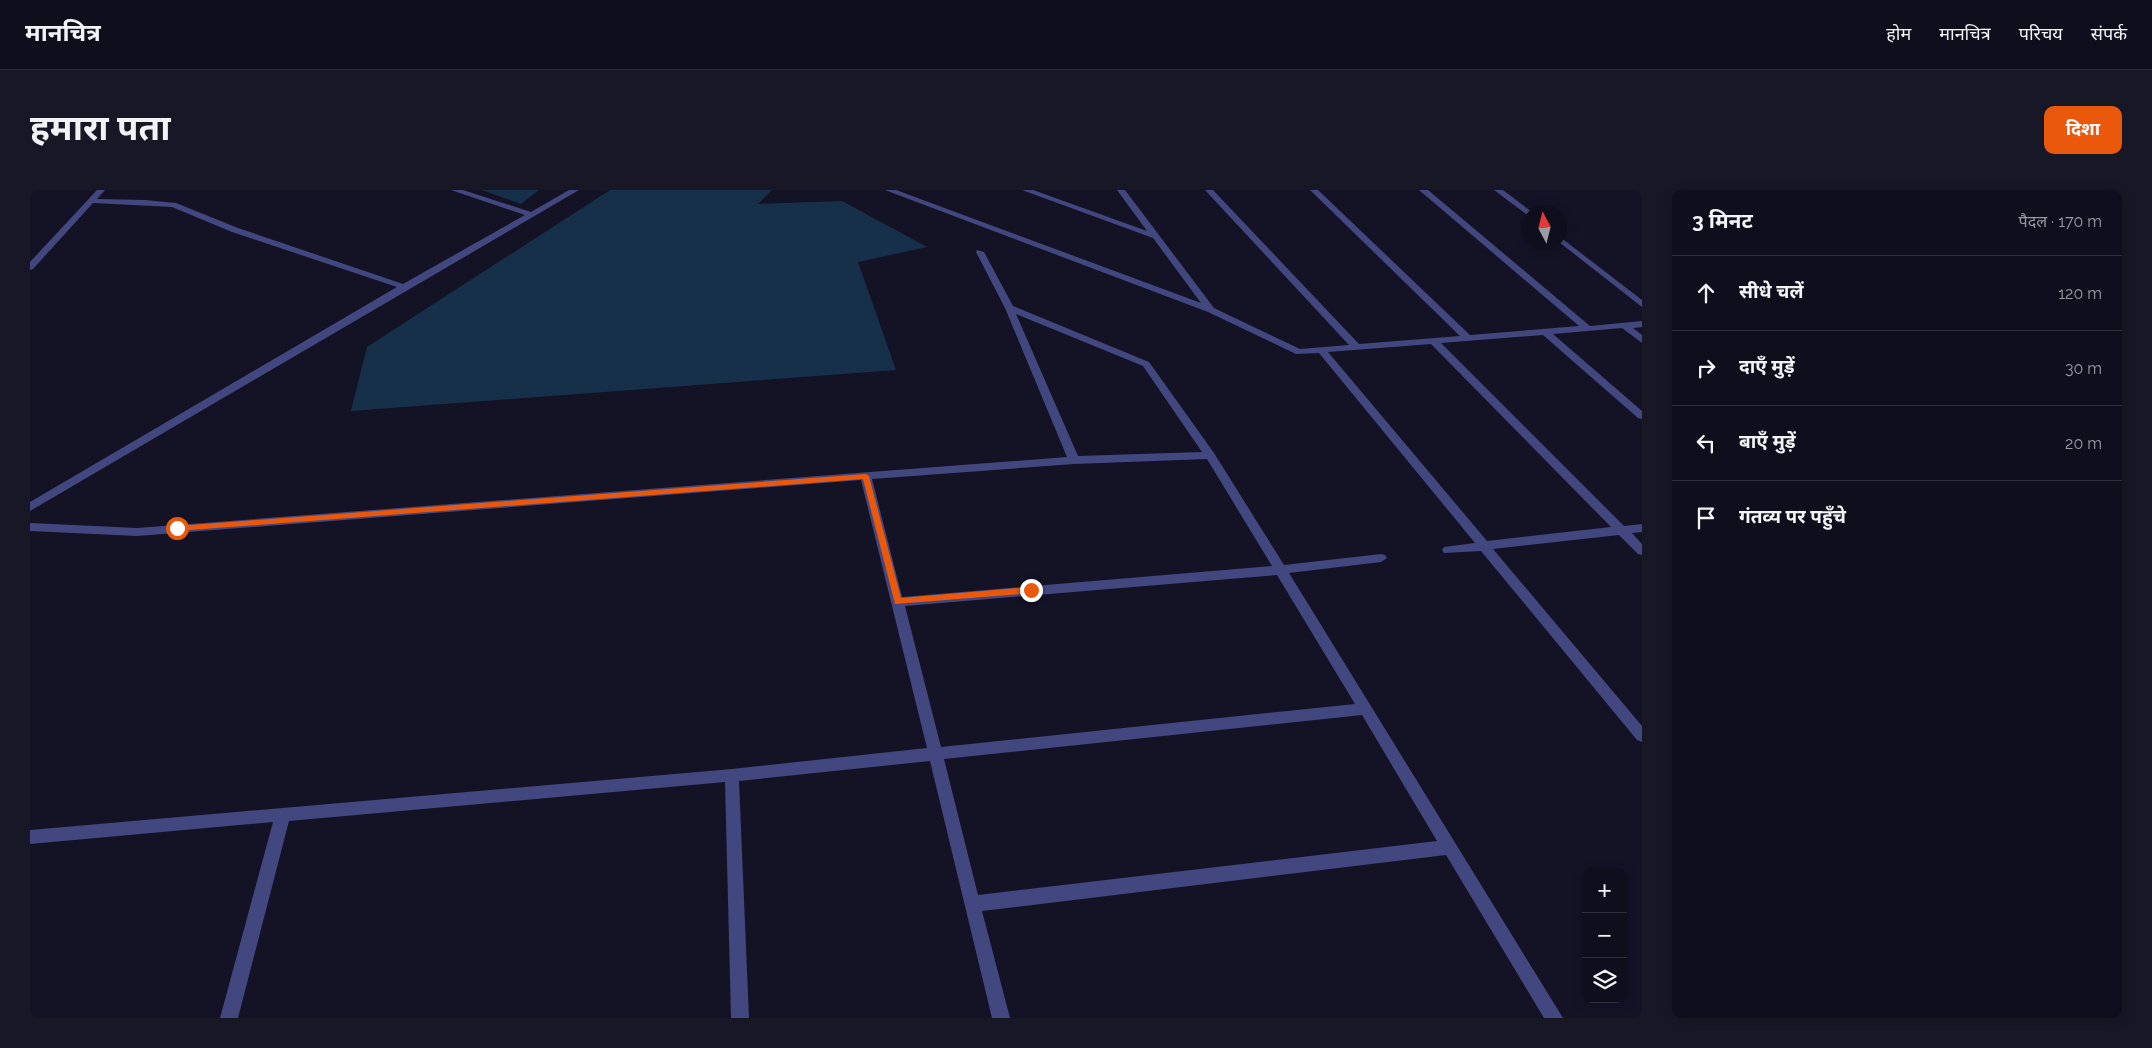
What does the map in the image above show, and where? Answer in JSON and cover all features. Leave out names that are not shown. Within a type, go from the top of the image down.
[{"type":"street","points":[[30,267],[101,190]]},
{"type":"street","points":[[455,190],[532,215]]},
{"type":"street","points":[[30,507],[404,287],[575,190]]},
{"type":"street","points":[[889,190],[1211,310],[1299,352],[1642,324]]},
{"type":"street","points":[[1026,190],[1156,237]]},
{"type":"street","points":[[1121,190],[1211,310]]},
{"type":"street","points":[[1210,190],[1356,347]]},
{"type":"street","points":[[1314,190],[1467,338]]},
{"type":"street","points":[[1423,190],[1588,328]]},
{"type":"street","points":[[1498,190],[1522,209]]},
{"type":"street","points":[[92,201],[145,202],[173,206],[235,230],[404,287]]},
{"type":"street","points":[[1567,245],[1642,304]]},
{"type":"street","points":[[980,252],[1009,308],[1074,460]]},
{"type":"street","points":[[1009,308],[1146,364],[1210,455],[1554,1018]]},
{"type":"street","points":[[1624,325],[1642,340]]},
{"type":"street","points":[[1545,332],[1642,416]]},
{"type":"street","points":[[1433,341],[1642,551]]},
{"type":"street","points":[[1322,350],[1642,736]]},
{"type":"street","points":[[30,527],[137,532],[1074,460],[1210,455]]},
{"type":"street","points":[[866,476],[1001,1018]]},
{"type":"street","points":[[1448,550],[1642,528]]},
{"type":"street","points":[[897,602],[1280,570],[1381,558]]},
{"type":"street","points":[[30,837],[732,775],[1365,708]]},
{"type":"street","points":[[732,775],[740,1018]]},
{"type":"street","points":[[228,1018],[282,814]]},
{"type":"street","points":[[973,904],[1449,848]]},
{"type":"water","points":[[482,190],[539,190],[521,204]]},
{"type":"water","points":[[610,190],[772,190],[758,204],[842,201],[927,247],[858,262],[896,370],[351,411],[367,347]]},
{"type":"route","points":[[177,528],[866,476],[897,602],[1031,590]]}]
